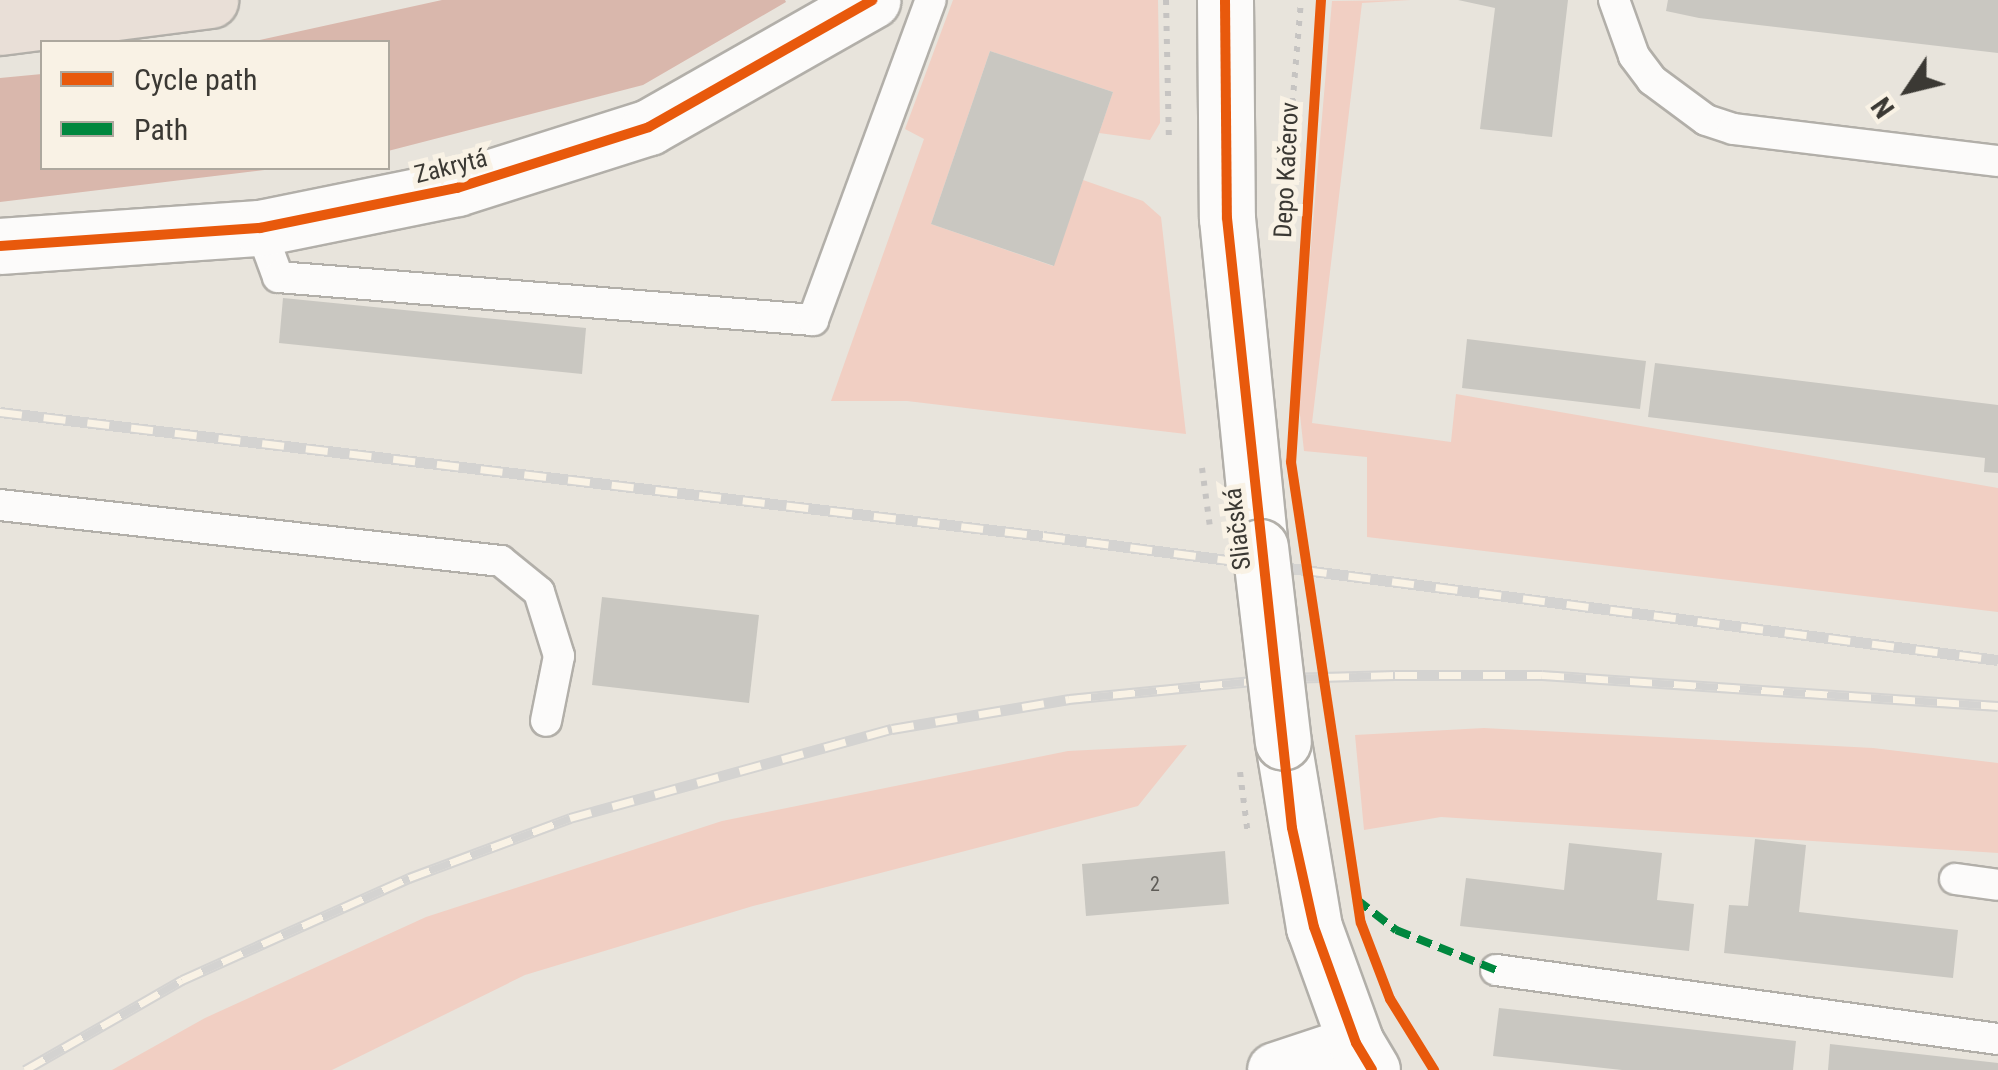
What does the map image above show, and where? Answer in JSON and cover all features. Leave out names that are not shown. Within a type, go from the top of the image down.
[{"type":"highway","points":[[0,27],[210,0]]},
{"type":"street","name":"Zakrytá","points":[[0,246],[260,228],[457,188],[602,145],[704,100],[873,0]]},
{"type":"street","name":"Sliačská","points":[[1224,0],[1227,218],[1250,464],[1292,828],[1314,926],[1364,1056]]},
{"type":"street","points":[[1275,1070],[1364,1056]]},
{"type":"lane","points":[[260,228],[278,277],[814,320],[930,0]]},
{"type":"lane","points":[[1614,0],[1634,56],[1652,80],[1706,120],[1732,129],[1998,161]]},
{"type":"lane","points":[[0,504],[501,562],[539,592],[559,656],[546,721]]},
{"type":"lane","points":[[1956,879],[1998,884]]},
{"type":"lane","points":[[1496,970],[1998,1039]]},
{"type":"shaded area","points":[[442,0],[786,2],[643,85],[390,150],[390,40],[260,40]]},
{"type":"shaded area","points":[[953,0],[1158,0],[1160,123],[1150,140],[1099,133],[1113,92],[990,51],[931,224],[1053,266],[1083,180],[1143,201],[1161,217],[1186,434],[907,401],[831,401],[924,139],[905,129]]},
{"type":"shaded area","points":[[1411,0],[1362,3],[1312,423],[1451,442],[1456,394],[1998,488],[1998,612],[1367,537],[1367,457],[1304,451],[1298,397],[1332,1]]},
{"type":"shaded area","points":[[40,74],[40,170],[264,170],[0,202],[0,78]]},
{"type":"shaded area","points":[[1484,728],[1873,748],[1998,763],[1998,853],[1441,817],[1364,830],[1355,735]]},
{"type":"shaded area","points":[[1187,745],[1138,806],[753,906],[525,975],[332,1070],[112,1070],[205,1018],[426,917],[722,821],[1068,751]]},
{"type":"building","points":[[1458,0],[1568,0],[1552,137],[1480,129],[1495,8]]},
{"type":"building","points":[[1668,0],[1998,0],[1998,53],[1699,18],[1666,11]]},
{"type":"building","points":[[990,51],[1113,92],[1054,266],[931,224]]},
{"type":"building","points":[[283,298],[586,328],[582,374],[279,343]]},
{"type":"building","points":[[1467,339],[1646,361],[1640,409],[1462,388]]},
{"type":"building","points":[[1655,363],[1998,405],[1998,473],[1984,472],[1985,458],[1648,417]]},
{"type":"building","points":[[602,597],[759,615],[749,703],[592,685]]},
{"type":"building","points":[[1755,839],[1806,845],[1799,912],[1958,930],[1953,978],[1724,953],[1729,905],[1748,906]]},
{"type":"building","points":[[1569,843],[1662,853],[1657,900],[1694,904],[1689,951],[1460,926],[1466,878],[1564,890]]},
{"type":"building","points":[[1225,851],[1229,904],[1086,916],[1082,864]]},
{"type":"building","points":[[1499,1008],[1796,1041],[1793,1070],[1622,1070],[1493,1056]]},
{"type":"building","points":[[1830,1044],[1998,1063],[1998,1070],[1828,1070]]},
{"type":"railway","points":[[0,412],[1043,536],[1998,660]]},
{"type":"railway","points":[[25,1070],[182,980],[409,878],[570,818],[892,729],[1069,699],[1283,678],[1395,675],[1542,675],[1998,706]]},
{"type":"marked path","points":[[1356,899],[1396,930],[1496,970]]},
{"type":"cycle path","points":[[0,246],[260,228],[457,188],[649,127],[873,0]]},
{"type":"cycle path","points":[[1225,0],[1227,218],[1292,828],[1314,927],[1356,1043],[1372,1070]]},
{"type":"cycle path","name":"Depo Kačerov","points":[[1321,0],[1291,462],[1361,923],[1390,999],[1434,1070]]}]
